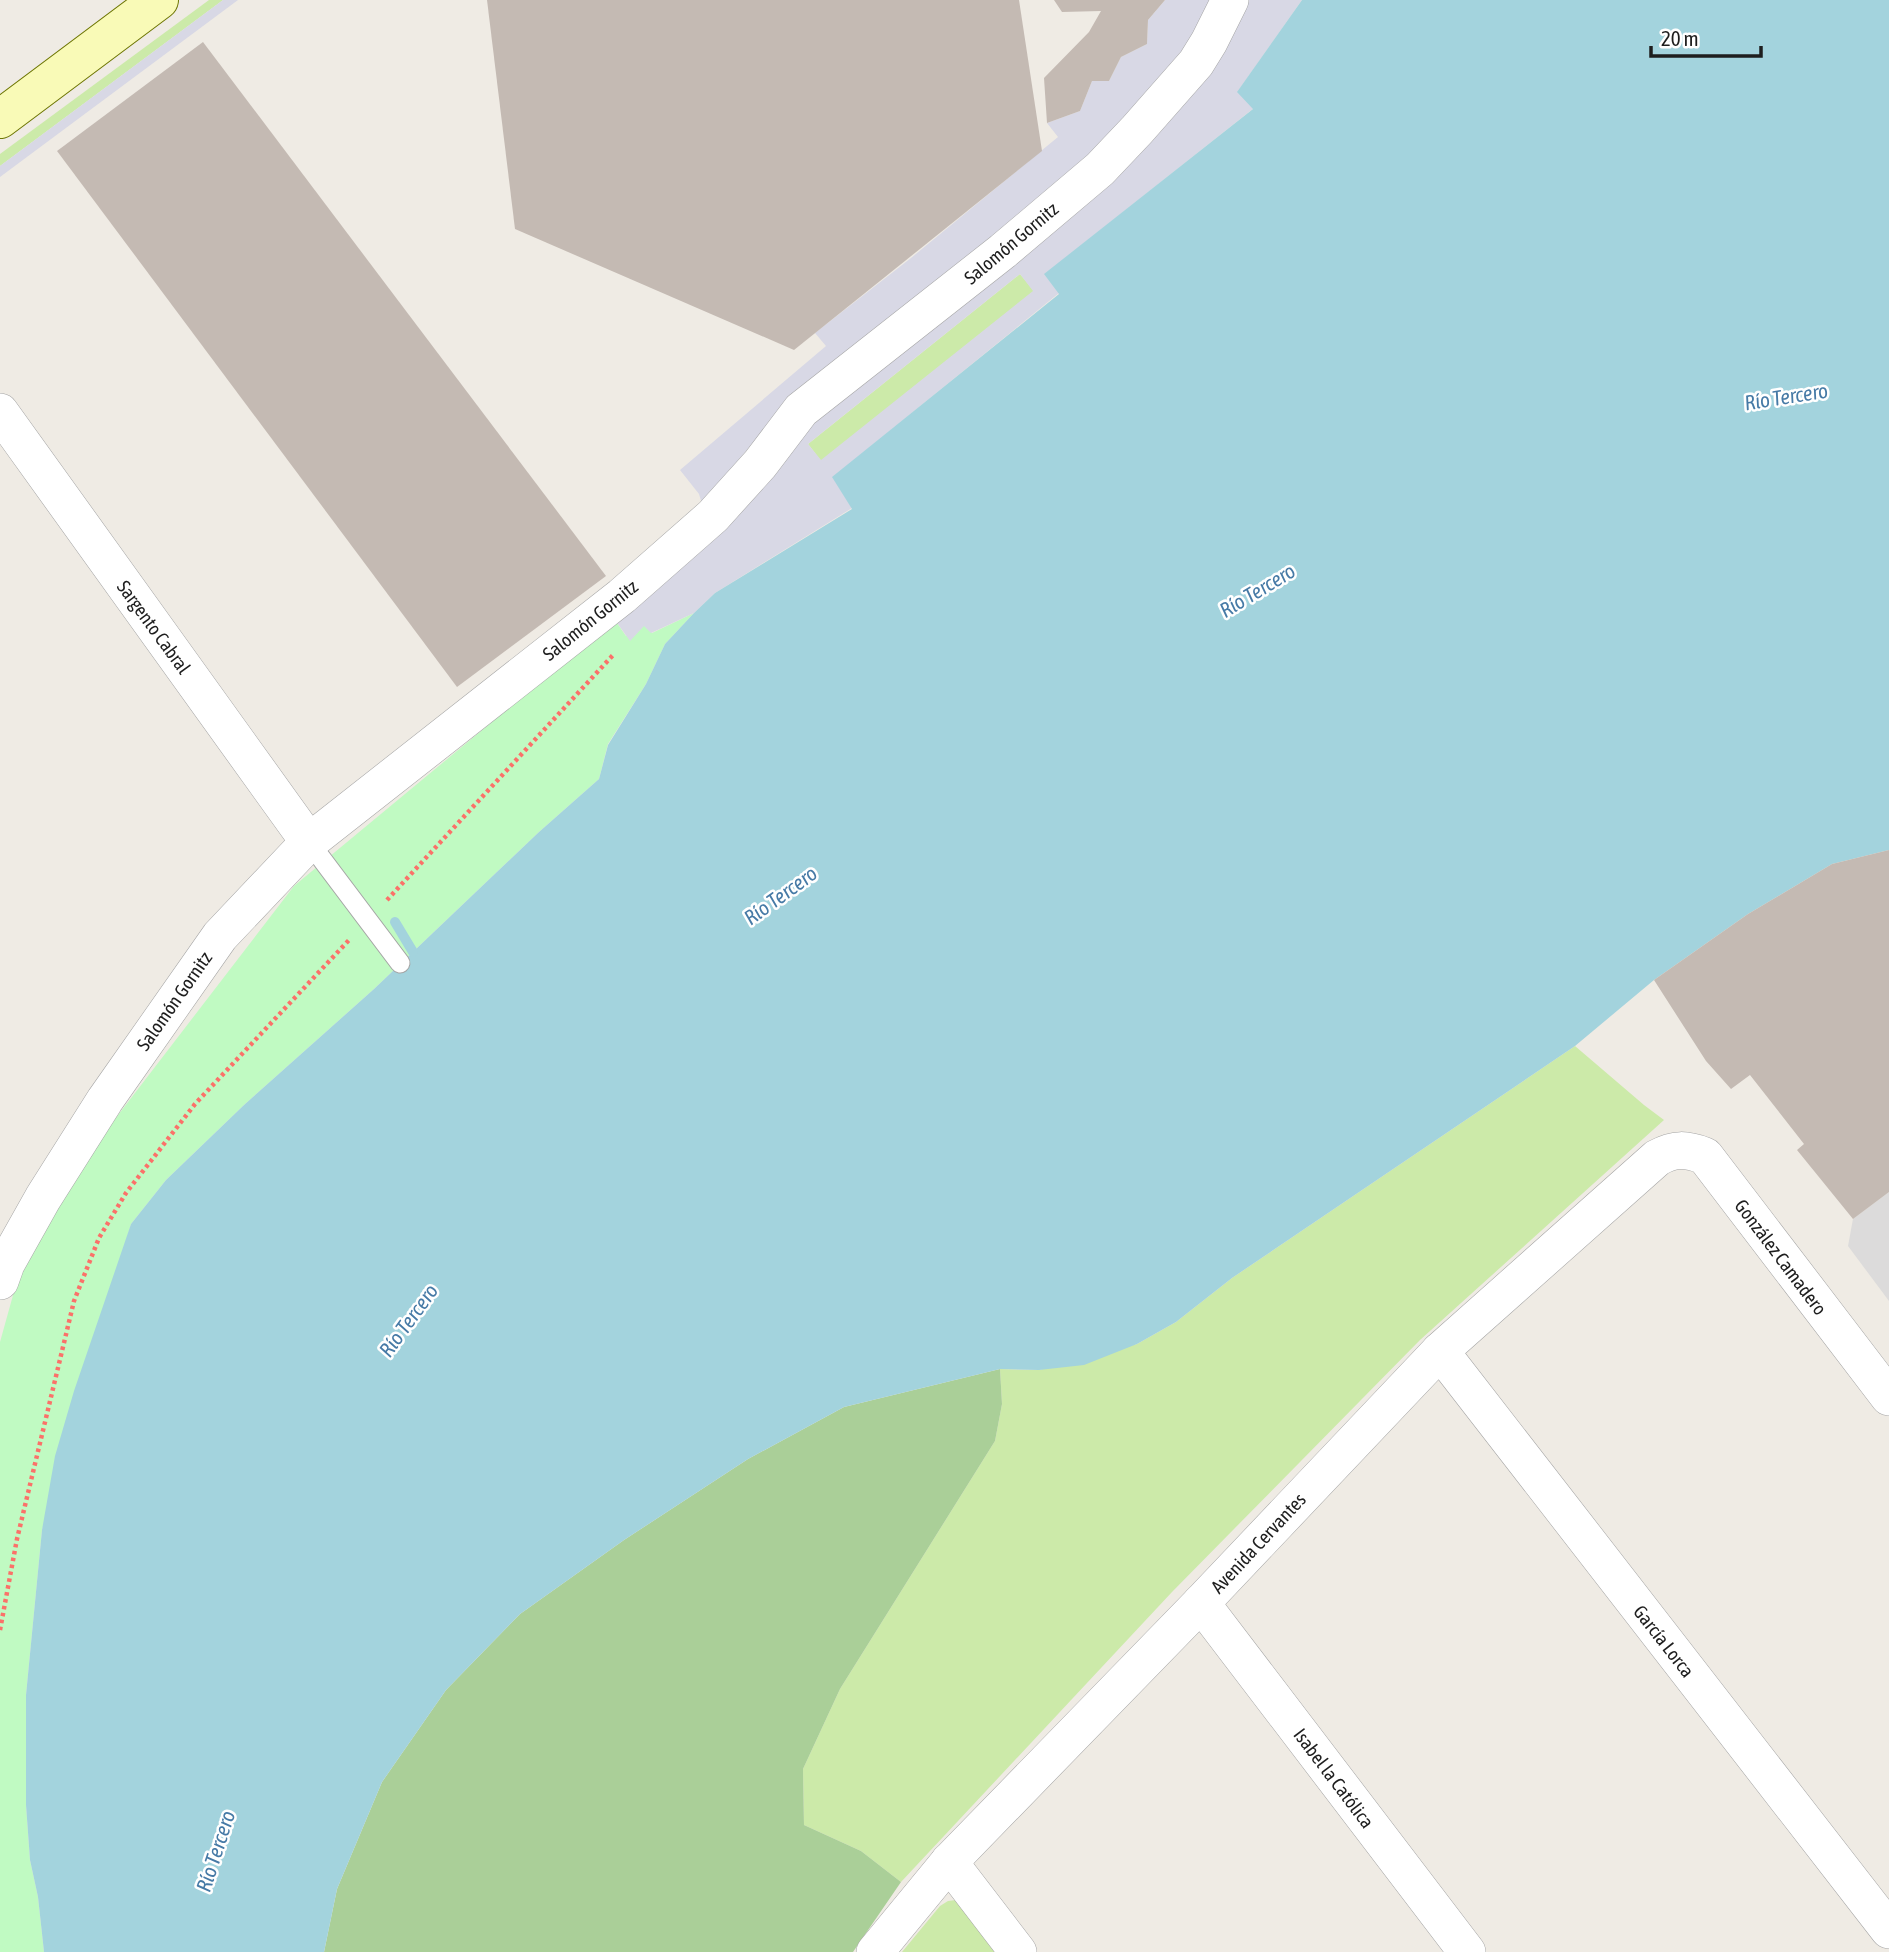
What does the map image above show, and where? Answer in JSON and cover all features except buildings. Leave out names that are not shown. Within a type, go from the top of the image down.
[{"type":"main road","points":[[0,119],[159,0]]},
{"type":"street","name":"Salomón Gornitz","points":[[0,1281],[6,1264],[43,1198],[105,1100],[220,936],[309,842],[622,596],[713,516],[760,464],[801,410],[1003,251],[1100,169],[1196,63],[1230,0]]},
{"type":"street","name":"Sargento Cabral","points":[[0,412],[309,842]]},
{"type":"street","name":"González Camadero","points":[[1657,1158],[1672,1150],[1688,1150],[1705,1156],[1889,1397]]},
{"type":"street","name":"Avenida Cervantes","points":[[876,1950],[948,1862],[1201,1603],[1440,1351],[1657,1158]]},
{"type":"street","name":"García Lorca","points":[[1440,1351],[1889,1930]]},
{"type":"street","name":"Isabel la Católica","points":[[1201,1603],[1467,1952]]},
{"type":"street","points":[[948,1862],[1018,1952]]},
{"type":"lane","points":[[309,842],[400,963]]},
{"type":"path","points":[[0,1630],[17,1539],[74,1301],[99,1238],[126,1193],[195,1104],[614,654]]},
{"type":"shaded area","points":[[223,0],[238,0],[0,177],[0,166]]},
{"type":"shaded area","points":[[1165,0],[1214,0],[1192,42],[1102,144],[996,236],[791,397],[702,504],[699,494],[680,470],[826,346],[815,333],[1058,137],[1047,123],[1080,111],[1092,81],[1109,81],[1121,57],[1147,44],[1148,20]]},
{"type":"shaded area","points":[[1249,0],[1302,0],[1238,91],[1254,108],[1045,274],[1059,293],[833,477],[852,508],[715,593],[694,613],[651,633],[644,626],[630,641],[615,620],[811,425],[1236,28]],"holes":[[[1020,274],[1033,291],[821,460],[808,444]]]},
{"type":"shaded area","points":[[1889,1192],[1889,1301],[1848,1246],[1853,1219]]},
{"type":"green space","points":[[209,0],[223,0],[0,166],[0,154]]},
{"type":"green space","points":[[1020,274],[1034,291],[821,461],[808,444]]},
{"type":"green space","points":[[694,613],[665,644],[646,684],[608,744],[599,779],[539,832],[374,989],[244,1105],[166,1180],[131,1224],[42,1530],[26,1695],[26,1805],[30,1860],[38,1897],[44,1952],[0,1952],[0,1342],[15,1288],[39,1234],[105,1132],[294,886],[615,620],[626,636],[644,625],[652,633]]},
{"type":"green space","points":[[1575,1046],[1664,1120],[1420,1340],[1172,1592],[901,1882],[861,1851],[804,1825],[803,1769],[840,1689],[995,1441],[1002,1404],[1000,1369],[1039,1370],[1137,1344],[1176,1322],[1232,1278]]},
{"type":"green space","points":[[1000,1369],[1002,1404],[995,1441],[840,1689],[803,1769],[804,1825],[861,1851],[901,1882],[853,1952],[324,1952],[337,1889],[382,1782],[446,1690],[520,1614],[624,1540],[748,1459],[844,1407]]},
{"type":"green space","points":[[956,1900],[1001,1952],[902,1952],[940,1906]]},
{"type":"water","name":"Río Tercero","points":[[1302,0],[1889,0],[1889,850],[1832,864],[1748,914],[1654,980],[1575,1046],[1232,1278],[1176,1322],[1137,1344],[1084,1365],[1039,1370],[1000,1369],[844,1407],[748,1459],[624,1540],[520,1614],[446,1690],[382,1782],[337,1889],[324,1952],[44,1952],[38,1897],[30,1860],[26,1805],[26,1695],[42,1530],[55,1456],[74,1391],[131,1224],[166,1180],[244,1105],[374,989],[539,832],[599,779],[608,745],[646,684],[665,644],[694,613],[715,593],[852,509],[832,477],[1059,294],[1044,274],[1253,109],[1237,92]]},
{"type":"waterway","points":[[395,922],[413,952]]}]
